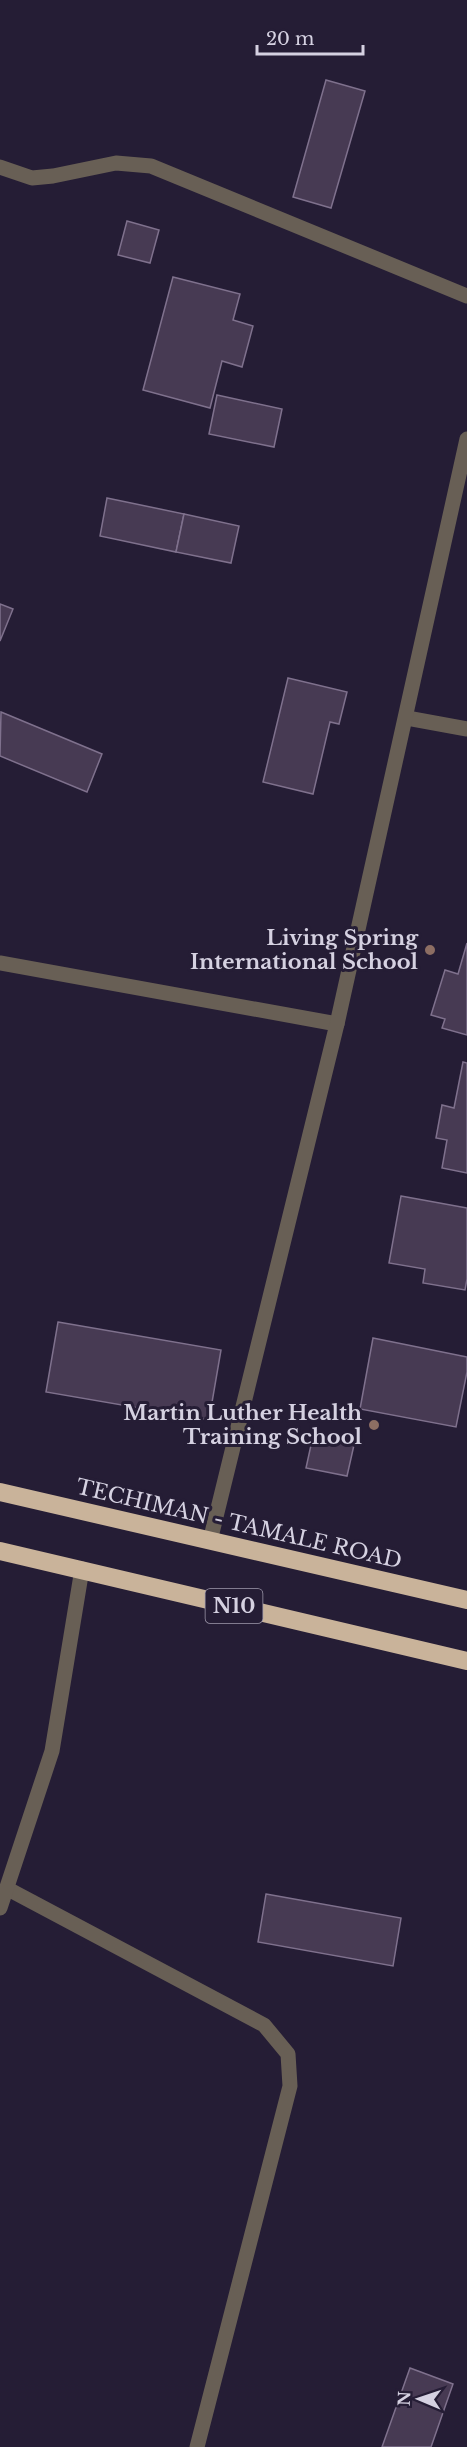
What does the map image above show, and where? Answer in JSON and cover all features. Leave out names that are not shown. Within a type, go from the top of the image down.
[{"type":"highway","name":"TECHIMAN - TAMALE ROAD","points":[[0,1492],[467,1600]]},
{"type":"highway","name":"N10","points":[[0,1551],[467,1661]]},
{"type":"street","points":[[0,167],[32,177],[52,176],[116,163],[151,166],[467,296]]},
{"type":"street","points":[[210,1541],[337,1024],[407,718],[467,439]]},
{"type":"street","points":[[407,718],[467,729]]},
{"type":"street","points":[[0,963],[337,1024]]},
{"type":"street","points":[[0,1908],[52,1751],[82,1569]]},
{"type":"street","points":[[8,1889],[264,2025],[288,2054],[290,2086],[197,2447]]},
{"type":"building","points":[[326,80],[365,91],[331,208],[293,197]]},
{"type":"building","points":[[127,221],[159,230],[150,263],[118,255]]},
{"type":"building","points":[[173,277],[240,294],[233,320],[253,326],[242,367],[222,361],[210,408],[143,390]]},
{"type":"building","points":[[217,395],[282,409],[274,447],[209,434]]},
{"type":"building","points":[[107,498],[184,514],[176,552],[100,536]]},
{"type":"building","points":[[184,514],[239,526],[231,563],[176,552]]},
{"type":"building","points":[[0,604],[13,609],[0,641]]},
{"type":"building","points":[[288,678],[347,692],[339,724],[330,722],[313,794],[263,782]]},
{"type":"building","points":[[1,712],[102,754],[87,792],[0,756]]},
{"type":"building","points":[[467,943],[467,1035],[442,1028],[445,1019],[431,1015],[445,970],[458,974]]},
{"type":"building","points":[[463,1062],[467,1063],[467,1173],[442,1168],[447,1140],[436,1138],[442,1105],[454,1108]]},
{"type":"building","points":[[401,1196],[467,1208],[465,1290],[423,1283],[425,1269],[389,1263]]},
{"type":"building","points":[[58,1322],[221,1350],[209,1420],[46,1392]]},
{"type":"building","points":[[373,1338],[467,1357],[467,1372],[456,1427],[360,1409]]},
{"type":"building","points":[[313,1436],[354,1445],[347,1476],[306,1468]]},
{"type":"building","points":[[266,1894],[401,1918],[393,1966],[258,1942]]},
{"type":"building","points":[[410,2368],[453,2384],[431,2447],[382,2447]]},
{"type":"place","name":"Living Spring International School","points":[[430,950]]},
{"type":"place","name":"Martin Luther Health Training School","points":[[374,1425]]}]
